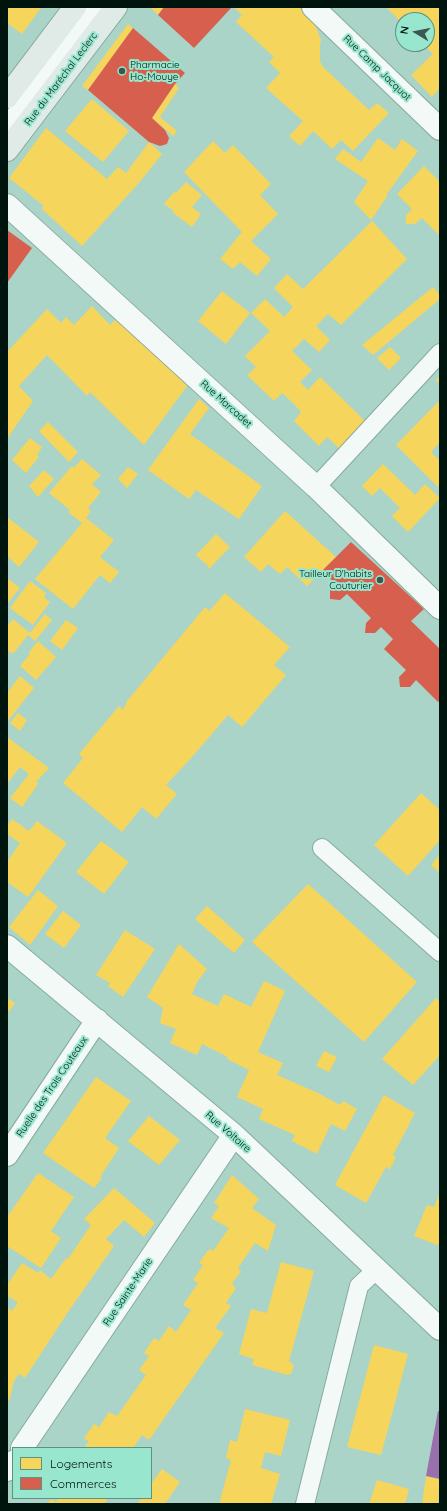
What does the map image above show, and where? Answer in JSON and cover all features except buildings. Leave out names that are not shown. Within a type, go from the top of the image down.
[{"type":"street","points":[[7,97],[75,7]]},
{"type":"street","name":"Rue du Maréchal Leclerc","points":[[7,150],[116,7]]},
{"type":"street","name":"Rue Camp Jacquot","points":[[313,7],[440,129]]},
{"type":"street","name":"Rue Marcadet","points":[[7,205],[316,487],[440,608]]},
{"type":"street","name":"Rue Voltaire","points":[[7,946],[234,1135],[440,1328]]},
{"type":"street","name":"Ruelle des Trois Couteaux","points":[[7,1155],[96,1020]]},
{"type":"street","name":"Rue Sainte-Marie","points":[[23,1447],[234,1135]]},
{"type":"lane","name":"Rue du Maréchal Leclerc","points":[[7,126],[96,7]]},
{"type":"lane","points":[[316,487],[440,353]]},
{"type":"lane","points":[[322,848],[440,952]]},
{"type":"lane","points":[[305,1504],[359,1286],[377,1269]]},
{"type":"place","name":"Pharmacie Ho-Mouye","points":[[122,71]]},
{"type":"place","name":"Tailleur D'habits Couturier","points":[[380,580]]}]
